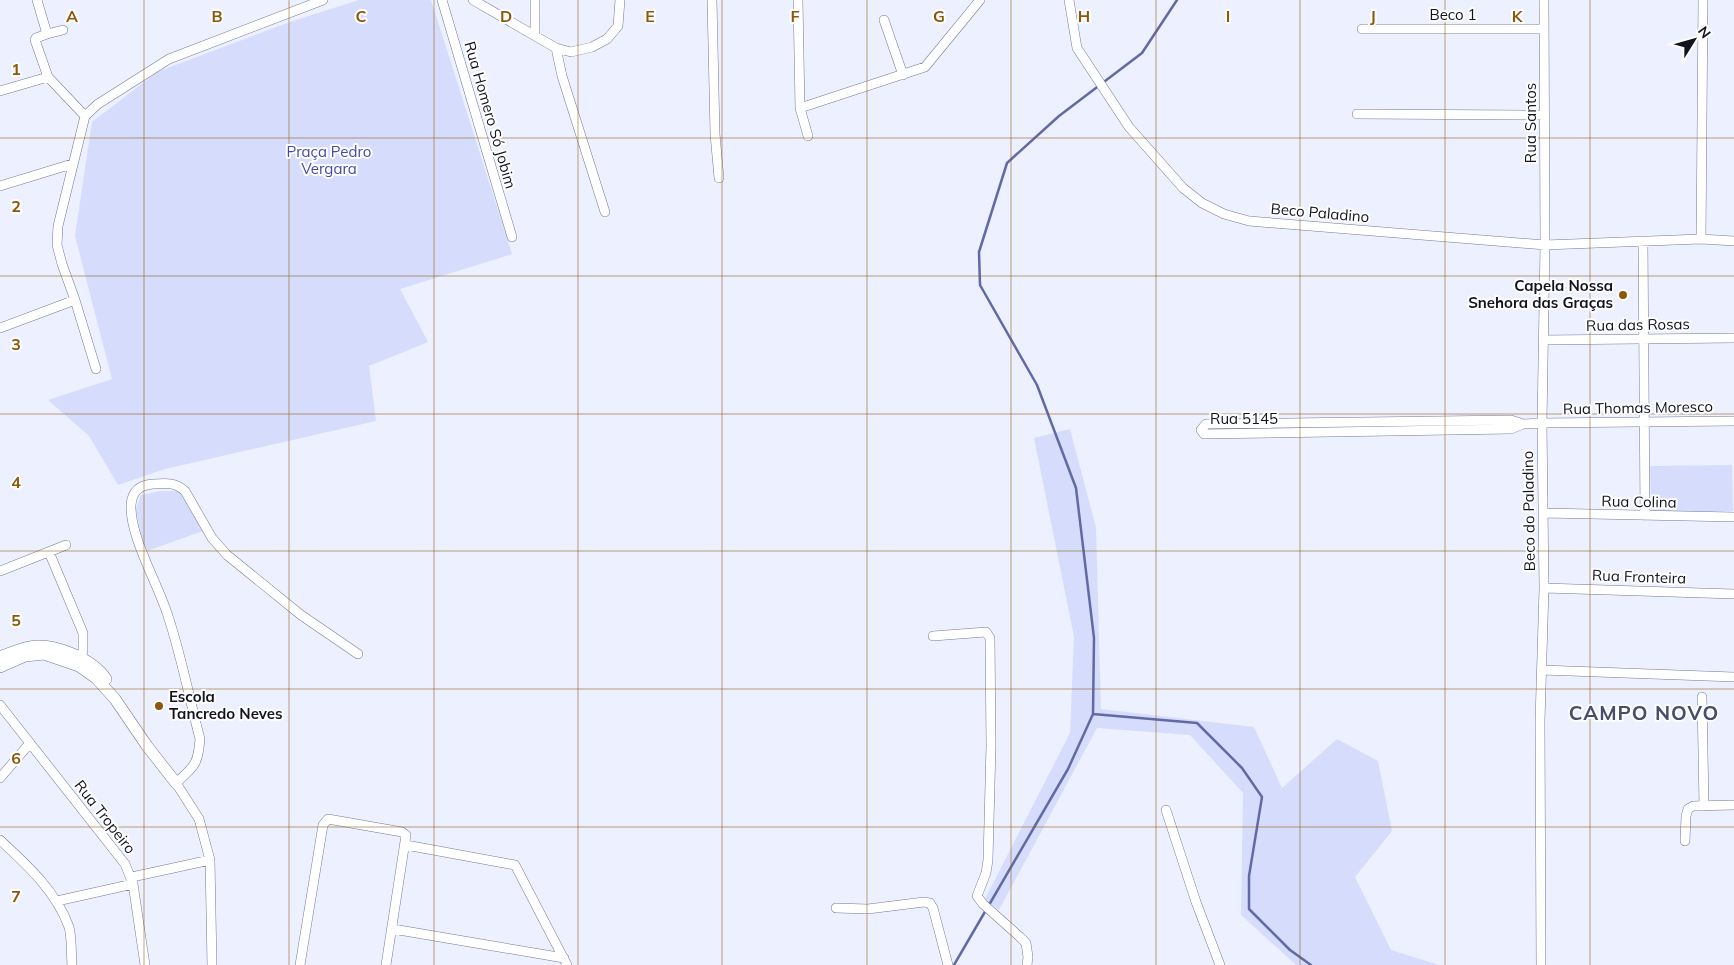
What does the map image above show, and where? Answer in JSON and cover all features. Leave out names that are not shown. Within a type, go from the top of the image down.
[{"type":"street","points":[[37,0],[47,34]]},
{"type":"street","points":[[96,369],[57,245],[58,226],[85,116],[98,104],[169,59],[323,0]]},
{"type":"street","name":"Rua Homero Só Jobim","points":[[442,0],[512,238]]},
{"type":"street","points":[[473,0],[556,48],[571,52],[592,47],[606,39],[618,26],[620,0]]},
{"type":"street","points":[[535,0],[535,36]]},
{"type":"street","points":[[712,0],[715,134],[719,178]]},
{"type":"street","points":[[798,0],[800,108],[808,136]]},
{"type":"street","points":[[800,108],[926,67],[980,0]]},
{"type":"street","name":"Beco Paladino","points":[[1069,0],[1077,48],[1128,127],[1183,188],[1202,203],[1224,214],[1249,221],[1546,245]]},
{"type":"street","name":"Rua Santos","points":[[1544,0],[1546,245]]},
{"type":"street","points":[[1701,239],[1703,0]]},
{"type":"street","points":[[884,20],[903,75]]},
{"type":"street","name":"Beco 1","points":[[1362,29],[1544,29]]},
{"type":"street","points":[[63,30],[36,39],[48,77],[85,116]]},
{"type":"street","points":[[556,48],[562,76],[605,212]]},
{"type":"street","points":[[0,91],[48,77]]},
{"type":"street","points":[[1357,114],[1544,115]]},
{"type":"street","points":[[0,186],[72,164]]},
{"type":"street","points":[[1546,245],[1701,239],[1734,241]]},
{"type":"street","points":[[1643,241],[1645,516]]},
{"type":"street","name":"Beco do Paladino","points":[[1541,965],[1540,721],[1544,588],[1542,423],[1546,245]]},
{"type":"street","points":[[0,328],[75,300]]},
{"type":"street","name":"Rua das Rosas","points":[[1543,340],[1734,338]]},
{"type":"street","name":"Rua 5145","points":[[1334,428],[1206,424],[1201,430],[1204,434],[1414,426],[1511,420],[1523,424],[1542,423]]},
{"type":"street","name":"Rua Thomas Moresco","points":[[1542,423],[1734,421]]},
{"type":"street","points":[[176,783],[190,770],[198,758],[200,739],[167,613],[136,538],[131,506],[134,493],[139,487],[146,484],[170,483],[178,485],[185,491],[212,538],[227,555],[301,616],[358,654]]},
{"type":"street","name":"Rua Colina","points":[[1544,513],[1734,518]]},
{"type":"street","points":[[0,570],[66,545]]},
{"type":"street","points":[[49,552],[83,633],[80,662]]},
{"type":"street","name":"Rua Fronteira","points":[[1544,588],[1734,594]]},
{"type":"street","points":[[933,636],[986,632],[990,638],[988,860],[986,873],[977,896],[983,904],[1026,944],[1028,950],[1027,965]]},
{"type":"street","points":[[0,657],[29,646],[39,646],[56,649],[80,662],[115,698],[176,783],[199,819],[210,860],[212,965]]},
{"type":"street","points":[[0,667],[25,656],[44,654],[80,662]]},
{"type":"street","points":[[1542,670],[1734,677]]},
{"type":"street","points":[[1702,697],[1704,806]]},
{"type":"street","name":"Rua Tropeiro","points":[[0,705],[125,864],[132,880],[145,965]]},
{"type":"street","points":[[0,778],[30,743]]},
{"type":"street","points":[[1685,841],[1688,809],[1693,806],[1734,805]]},
{"type":"street","points":[[1166,810],[1196,902],[1220,965]]},
{"type":"street","points":[[301,965],[323,825],[326,820],[330,819],[406,835],[406,845],[386,965]]},
{"type":"street","points":[[0,840],[28,866],[57,901],[69,928],[72,965]]},
{"type":"street","points":[[406,845],[515,865],[566,962]]},
{"type":"street","points":[[57,901],[210,860]]},
{"type":"street","points":[[836,908],[868,909],[924,902],[930,903],[948,965]]},
{"type":"street","points":[[393,929],[566,962]]},
{"type":"green space","name":"Praça Pedro Vergara","points":[[359,0],[431,0],[512,254],[400,289],[428,342],[369,366],[376,421],[165,469],[118,485],[89,436],[48,400],[112,379],[75,236],[92,122],[157,72],[287,23]]},
{"type":"green space","points":[[1070,429],[1096,528],[1101,709],[1254,727],[1282,788],[1337,739],[1378,761],[1392,831],[1355,877],[1391,950],[1439,965],[1296,965],[1241,915],[1243,793],[1190,735],[1097,728],[999,910],[985,899],[1070,733],[1074,637],[1034,438]]},
{"type":"green space","points":[[1732,465],[1733,511],[1651,512],[1650,466]]},
{"type":"green space","points":[[161,491],[180,491],[203,531],[147,551],[141,536],[136,509],[141,495]]},
{"type":"waterway","points":[[989,905],[1068,769],[1093,714],[1094,638],[1076,488],[1037,385],[980,285],[979,252],[1007,163],[1059,116],[1142,53],[1177,0]]},
{"type":"waterway","points":[[1093,714],[1197,723],[1242,768],[1262,797],[1249,876],[1249,909],[1290,950],[1311,965]]},
{"type":"waterway","points":[[954,965],[986,910]]},
{"type":"place","name":"Capela Nossa Snehora das Graças","points":[[1623,295]]},
{"type":"place","name":"Escola Tancredo Neves","points":[[159,706]]},
{"type":"district","name":"CAMPO NOVO","points":[[1644,713]]}]
